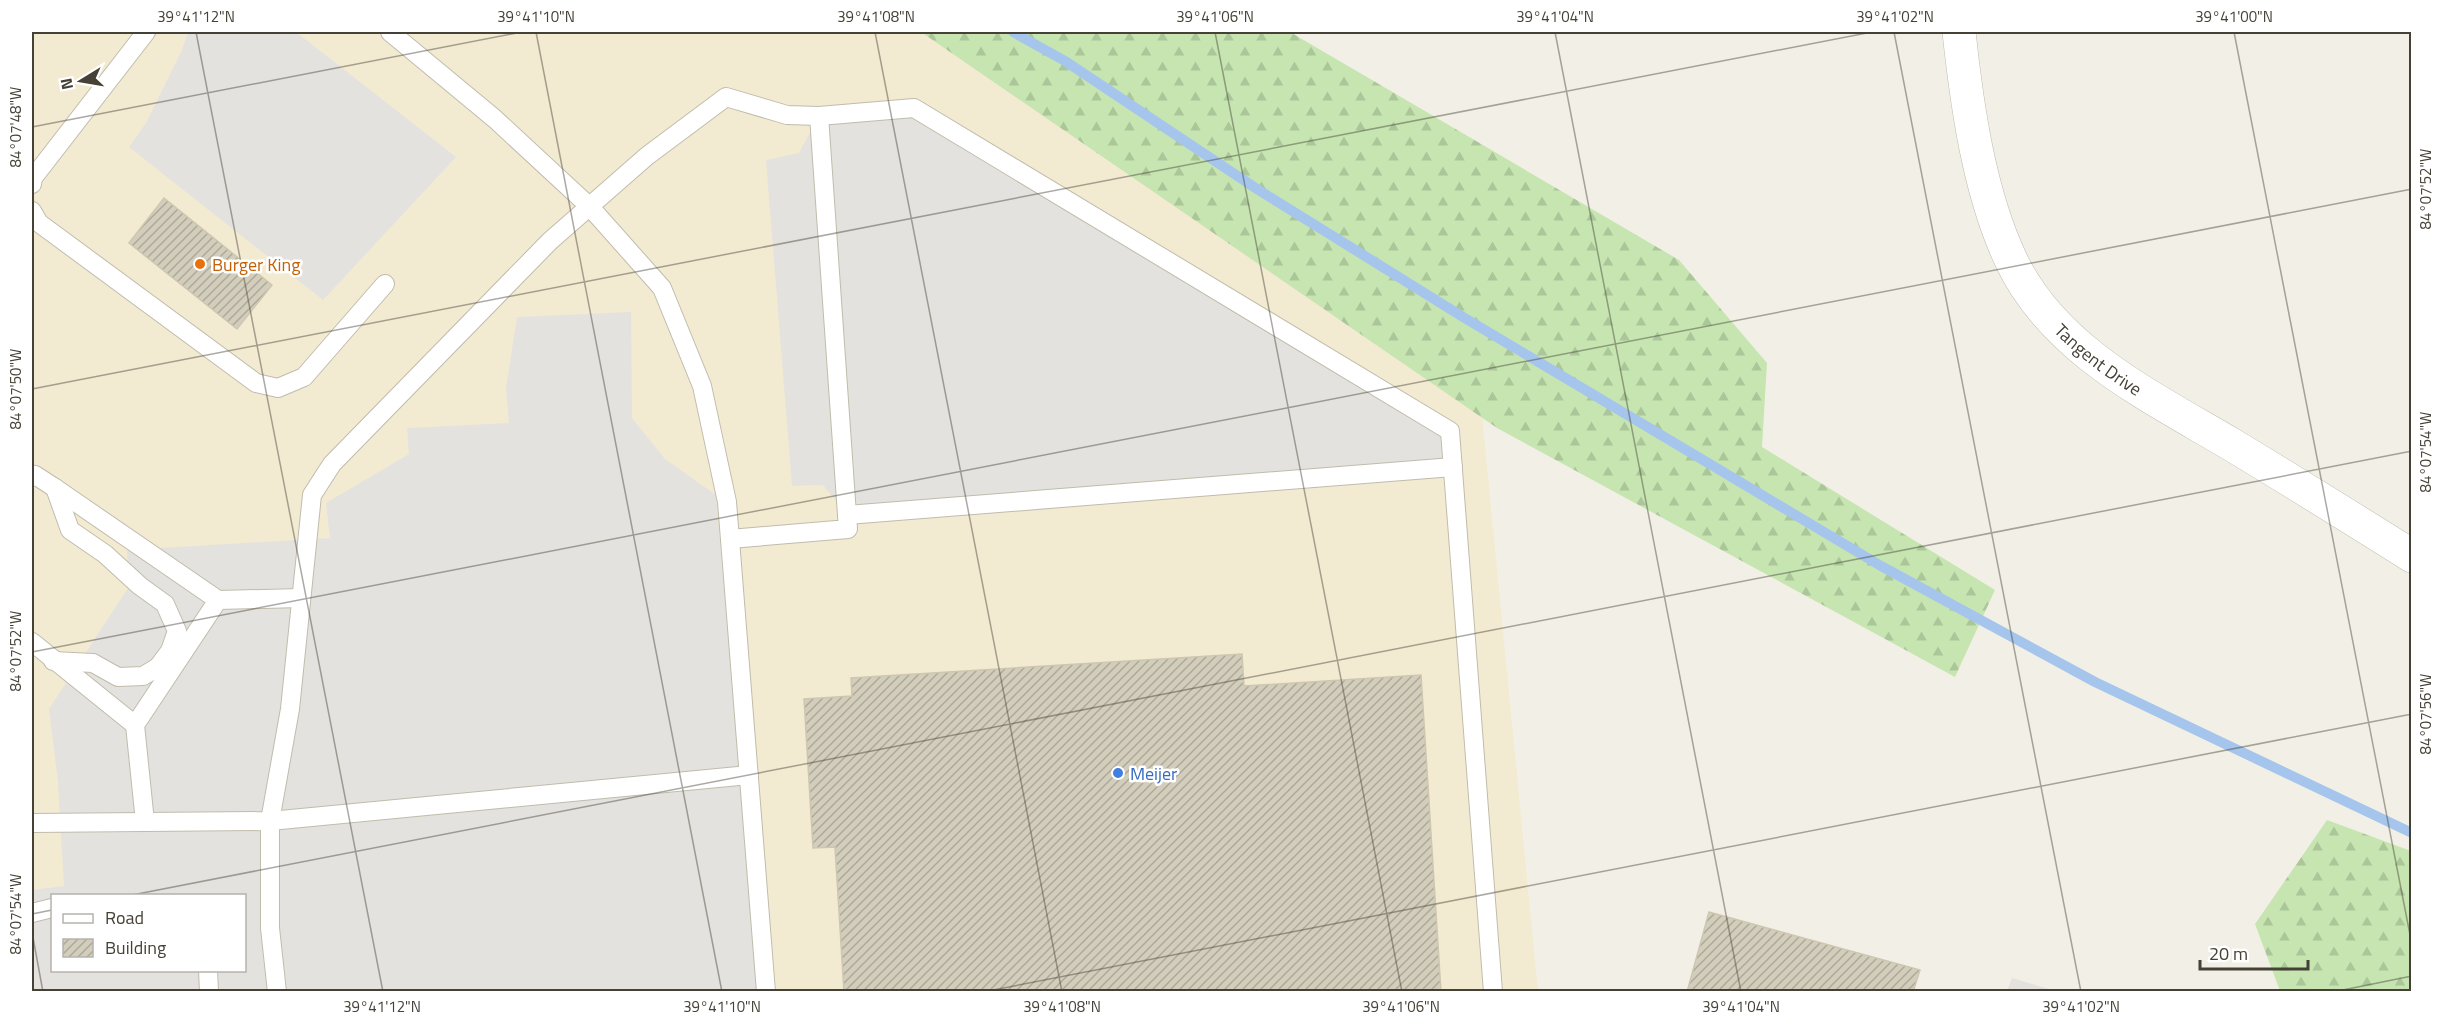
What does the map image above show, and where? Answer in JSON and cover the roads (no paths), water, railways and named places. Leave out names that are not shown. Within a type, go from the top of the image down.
[{"type":"street","name":"Tangent Drive","points":[[1959,32],[1975,146],[2000,233],[2012,261],[2033,298],[2060,330],[2112,373],[2412,556]]},
{"type":"lane","points":[[32,184],[33,178],[146,32]]},
{"type":"lane","points":[[390,32],[495,118],[590,207],[662,288],[702,386],[727,502],[766,992]]},
{"type":"lane","points":[[277,992],[270,928],[270,821],[290,709],[312,495],[332,464],[550,241],[647,156],[726,97],[788,116],[819,116],[914,108],[1450,431],[1493,992]]},
{"type":"lane","points":[[730,539],[848,529],[819,116]]},
{"type":"lane","points":[[32,211],[39,223],[256,383],[278,388],[304,376],[385,284]]},
{"type":"lane","points":[[847,515],[1453,467]]},
{"type":"lane","points":[[32,477],[35,475],[55,488],[218,600],[301,598]]},
{"type":"lane","points":[[54,661],[93,663],[118,677],[143,676],[159,667],[170,651],[177,630],[165,604],[140,586],[105,554],[70,530],[55,488]]},
{"type":"lane","points":[[145,822],[135,724],[218,600]]},
{"type":"lane","points":[[32,642],[135,724]]},
{"type":"lane","points":[[32,823],[270,821],[749,775]]},
{"type":"lane","points":[[32,913],[51,908]]},
{"type":"lane","points":[[208,972],[209,992]]},
{"type":"waterway","points":[[1013,32],[1065,61],[1257,189],[1463,317],[1881,566],[2095,682],[2412,833]]},
{"type":"place","name":"Burger King","points":[[200,264]]},
{"type":"place","name":"Meijer","points":[[1118,773]]}]
